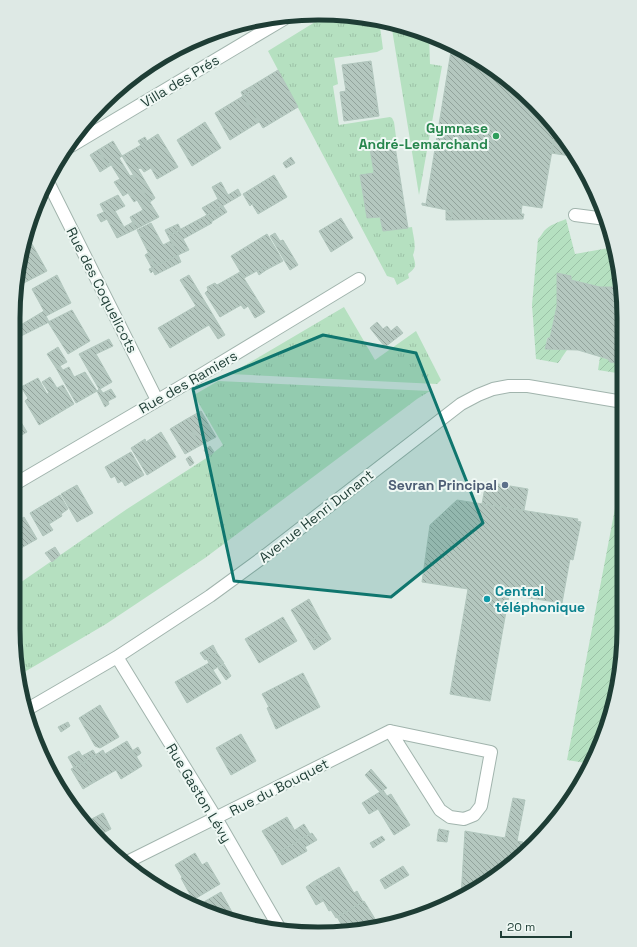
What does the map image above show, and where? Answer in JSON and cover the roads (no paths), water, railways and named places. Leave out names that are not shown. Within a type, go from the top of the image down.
[{"type":"street","name":"Villa des Prés","points":[[79,141],[276,24]]},
{"type":"street","name":"Rue des Coquelicots","points":[[51,187],[157,400]]},
{"type":"street","points":[[575,215],[599,218]]},
{"type":"street","name":"Rue des Ramiers","points":[[20,481],[360,279]]},
{"type":"street","name":"Avenue Henri Dunant","points":[[30,707],[117,657],[210,596],[266,555],[461,404],[478,395],[493,389],[509,386],[528,386],[617,401]]},
{"type":"street","name":"Rue Gaston Lévy","points":[[117,657],[216,818],[277,924]]},
{"type":"street","points":[[390,731],[491,752],[481,806],[474,815],[464,820],[450,817],[440,810],[390,731]]},
{"type":"street","name":"Rue du Bouquet","points":[[131,860],[390,731]]},
{"type":"place","name":"Gymnase André-Lemarchand","points":[[496,136]]},
{"type":"place","name":"Sevran Principal","points":[[505,485]]},
{"type":"place","name":"Central téléphonique","points":[[487,599]]}]
